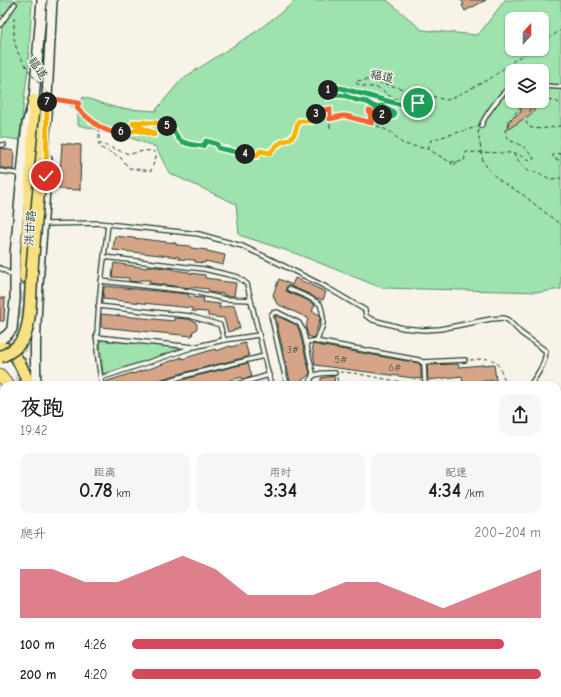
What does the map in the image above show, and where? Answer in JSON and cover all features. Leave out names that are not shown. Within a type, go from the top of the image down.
[{"type":"main road","name":"洪甘路","points":[[0,340],[12,329],[19,276],[15,255],[27,124],[34,100],[42,0]]},
{"type":"main road","name":"洪甘路","points":[[36,381],[36,328],[47,154],[46,113],[52,0]]},
{"type":"main road","points":[[19,276],[34,119],[34,100]]},
{"type":"main road","points":[[0,357],[6,355],[19,344],[25,335],[28,322],[46,113]]},
{"type":"main road","points":[[13,318],[16,330],[25,333],[31,332],[36,328]]},
{"type":"main road","points":[[0,347],[10,350],[26,375],[27,381]]},
{"type":"lane","points":[[0,25],[15,4]]},
{"type":"lane","points":[[549,86],[561,87]]},
{"type":"lane","points":[[481,126],[483,120],[505,91]]},
{"type":"lane","points":[[0,171],[22,174]]},
{"type":"lane","points":[[42,224],[108,224],[198,234],[242,246],[326,287],[365,310],[366,316],[373,320],[403,328],[432,330],[504,318],[521,333],[546,351],[542,368],[533,381]]},
{"type":"lane","points":[[101,381],[96,337],[98,306],[108,224]]},
{"type":"lane","points":[[104,257],[204,269],[238,277],[247,284],[270,381]]},
{"type":"lane","points":[[0,268],[19,276]]},
{"type":"lane","points":[[101,281],[189,291],[225,299],[251,300]]},
{"type":"lane","points":[[289,289],[320,304],[323,323],[317,342]]},
{"type":"lane","points":[[98,306],[190,316],[220,325],[224,340]]},
{"type":"lane","points":[[286,381],[271,315],[277,312],[299,323],[303,330],[313,373],[310,381]]},
{"type":"lane","points":[[100,378],[194,347],[224,340],[259,336]]},
{"type":"lane","points":[[96,337],[194,347]]},
{"type":"lane","points":[[306,342],[317,342],[410,358],[422,362],[465,360]]},
{"type":"lane","points":[[167,381],[264,356]]},
{"type":"lane","points":[[422,362],[424,364],[425,381]]},
{"type":"lane","points":[[312,376],[319,373],[335,373]]},
{"type":"lane","points":[[249,381],[269,375]]},
{"type":"path","name":"福道","points":[[14,17],[15,44],[22,61],[42,88],[52,97],[77,108],[99,127],[116,133],[127,130],[131,132],[137,130],[154,135],[154,133],[133,124],[134,122],[157,123],[173,129],[181,142],[203,146],[206,141],[217,144],[218,148],[257,156],[260,151],[270,153],[280,143],[290,139],[296,133],[298,122],[301,120],[312,121],[316,111],[330,109],[330,119]]},
{"type":"path","points":[[549,38],[561,30]]},
{"type":"path","name":"福道","points":[[372,123],[369,111],[392,117],[394,116],[394,113],[385,107],[375,107],[367,102],[346,96],[339,95],[328,97],[326,95],[327,90],[341,88],[409,107],[417,105],[418,103],[415,98],[395,99],[382,89],[365,88],[356,84],[356,82],[369,80],[446,100],[491,78],[521,56]]},
{"type":"path","points":[[47,98],[79,103],[77,108]]},
{"type":"path","points":[[549,100],[556,101],[561,104]]},
{"type":"path","points":[[450,162],[464,161],[466,152],[513,153],[531,160],[534,159],[524,146],[509,140],[506,135],[505,131],[507,126],[519,108]]},
{"type":"path","points":[[530,108],[526,122],[529,127],[538,130],[561,126]]},
{"type":"path","points":[[330,128],[330,119],[346,116],[372,123],[391,132],[402,143],[428,149],[454,166],[457,162]]},
{"type":"path","points":[[428,149],[431,140],[481,126]]},
{"type":"path","points":[[481,126],[478,133],[483,161],[490,172],[503,183],[522,194],[561,225]]},
{"type":"path","points":[[98,143],[129,154],[155,151],[157,154],[151,171],[129,168],[120,157],[99,148],[99,127]]},
{"type":"path","points":[[513,153],[522,167],[528,171],[537,172],[550,179],[561,178]]},
{"type":"path","points":[[561,154],[556,153],[553,155],[553,158],[561,162]]},
{"type":"path","points":[[465,360],[490,359],[495,361],[504,381]]},
{"type":"path","points":[[338,381],[335,373],[353,373],[396,381]]},
{"type":"green space","points":[[0,0],[32,0],[28,69],[19,140],[0,137],[0,48],[3,15],[0,16]]},
{"type":"green space","points":[[297,0],[387,0],[422,30],[478,35],[505,0],[561,0],[561,289],[542,292],[382,288],[297,254],[239,235],[236,204],[169,173],[156,147],[123,135],[78,125],[78,110],[83,97],[117,108],[155,111],[182,79],[257,31]]},
{"type":"green space","points":[[100,340],[188,348],[103,374]]},
{"type":"building","points":[[461,0],[486,0],[465,11],[462,5],[464,4]]},
{"type":"building","points":[[521,108],[534,108],[534,112],[507,130],[508,121],[521,112]]},
{"type":"building","points":[[62,143],[81,145],[80,190],[59,189]]},
{"type":"building","points":[[0,148],[14,151],[13,170],[0,167]]},
{"type":"building","points":[[115,236],[176,243],[176,245],[191,246],[191,248],[207,250],[225,255],[223,265],[205,261],[205,263],[195,262],[195,260],[179,259],[179,257],[113,250]]},
{"type":"building","points":[[114,263],[147,268],[147,266],[174,269],[205,275],[205,278],[236,283],[234,296],[225,296],[224,294],[208,292],[209,289],[149,283],[150,280],[139,280],[139,282],[129,281],[129,278],[112,277]]},
{"type":"building","points":[[295,278],[326,292],[323,300],[317,299],[290,286],[287,286],[286,288],[286,291],[315,305],[312,311],[320,315],[320,319],[314,338],[308,336],[306,328],[308,318],[277,304],[273,295],[279,279],[292,285]]},
{"type":"building","points":[[104,286],[188,294],[189,297],[204,298],[203,302],[220,304],[219,308],[234,305],[240,328],[228,332],[224,318],[208,316],[208,312],[192,311],[192,308],[103,299]]},
{"type":"building","points":[[0,298],[5,298],[4,321],[0,321]]},
{"type":"building","points":[[101,314],[174,321],[174,318],[188,319],[194,321],[197,324],[197,327],[196,330],[193,331],[192,336],[101,327]]},
{"type":"building","points":[[275,316],[297,325],[310,373],[301,381],[290,381]]},
{"type":"building","points":[[245,343],[249,356],[155,381],[108,381],[149,369],[182,357],[182,359],[215,349],[216,351],[230,346]]},
{"type":"building","points":[[312,344],[418,363],[421,366],[421,379],[315,365]]},
{"type":"building","points":[[248,363],[252,377],[242,379],[242,377],[228,381],[178,381]]},
{"type":"building","points":[[458,364],[459,367],[494,364],[496,380],[463,381],[462,376],[428,380],[427,365]]},
{"type":"building","points":[[334,376],[335,381],[321,381],[321,378]]},
{"type":"tunnel","points":[[21,381],[25,277]]},
{"type":"route","points":[[46,176],[47,98],[79,103],[77,108],[99,127],[116,133],[127,130],[131,132],[137,130],[154,135],[154,133],[133,124],[134,122],[157,123],[173,129],[181,142],[203,146],[206,141],[217,144],[218,148],[226,151],[257,156],[260,151],[270,153],[280,143],[290,139],[296,133],[298,122],[301,120],[312,121],[316,111],[330,109],[330,119],[346,116],[372,123],[369,116],[369,111],[392,117],[394,116],[392,111],[382,106],[375,107],[367,102],[346,96],[339,95],[328,97],[326,95],[327,90],[341,88],[409,107],[417,105],[418,103]]}]
